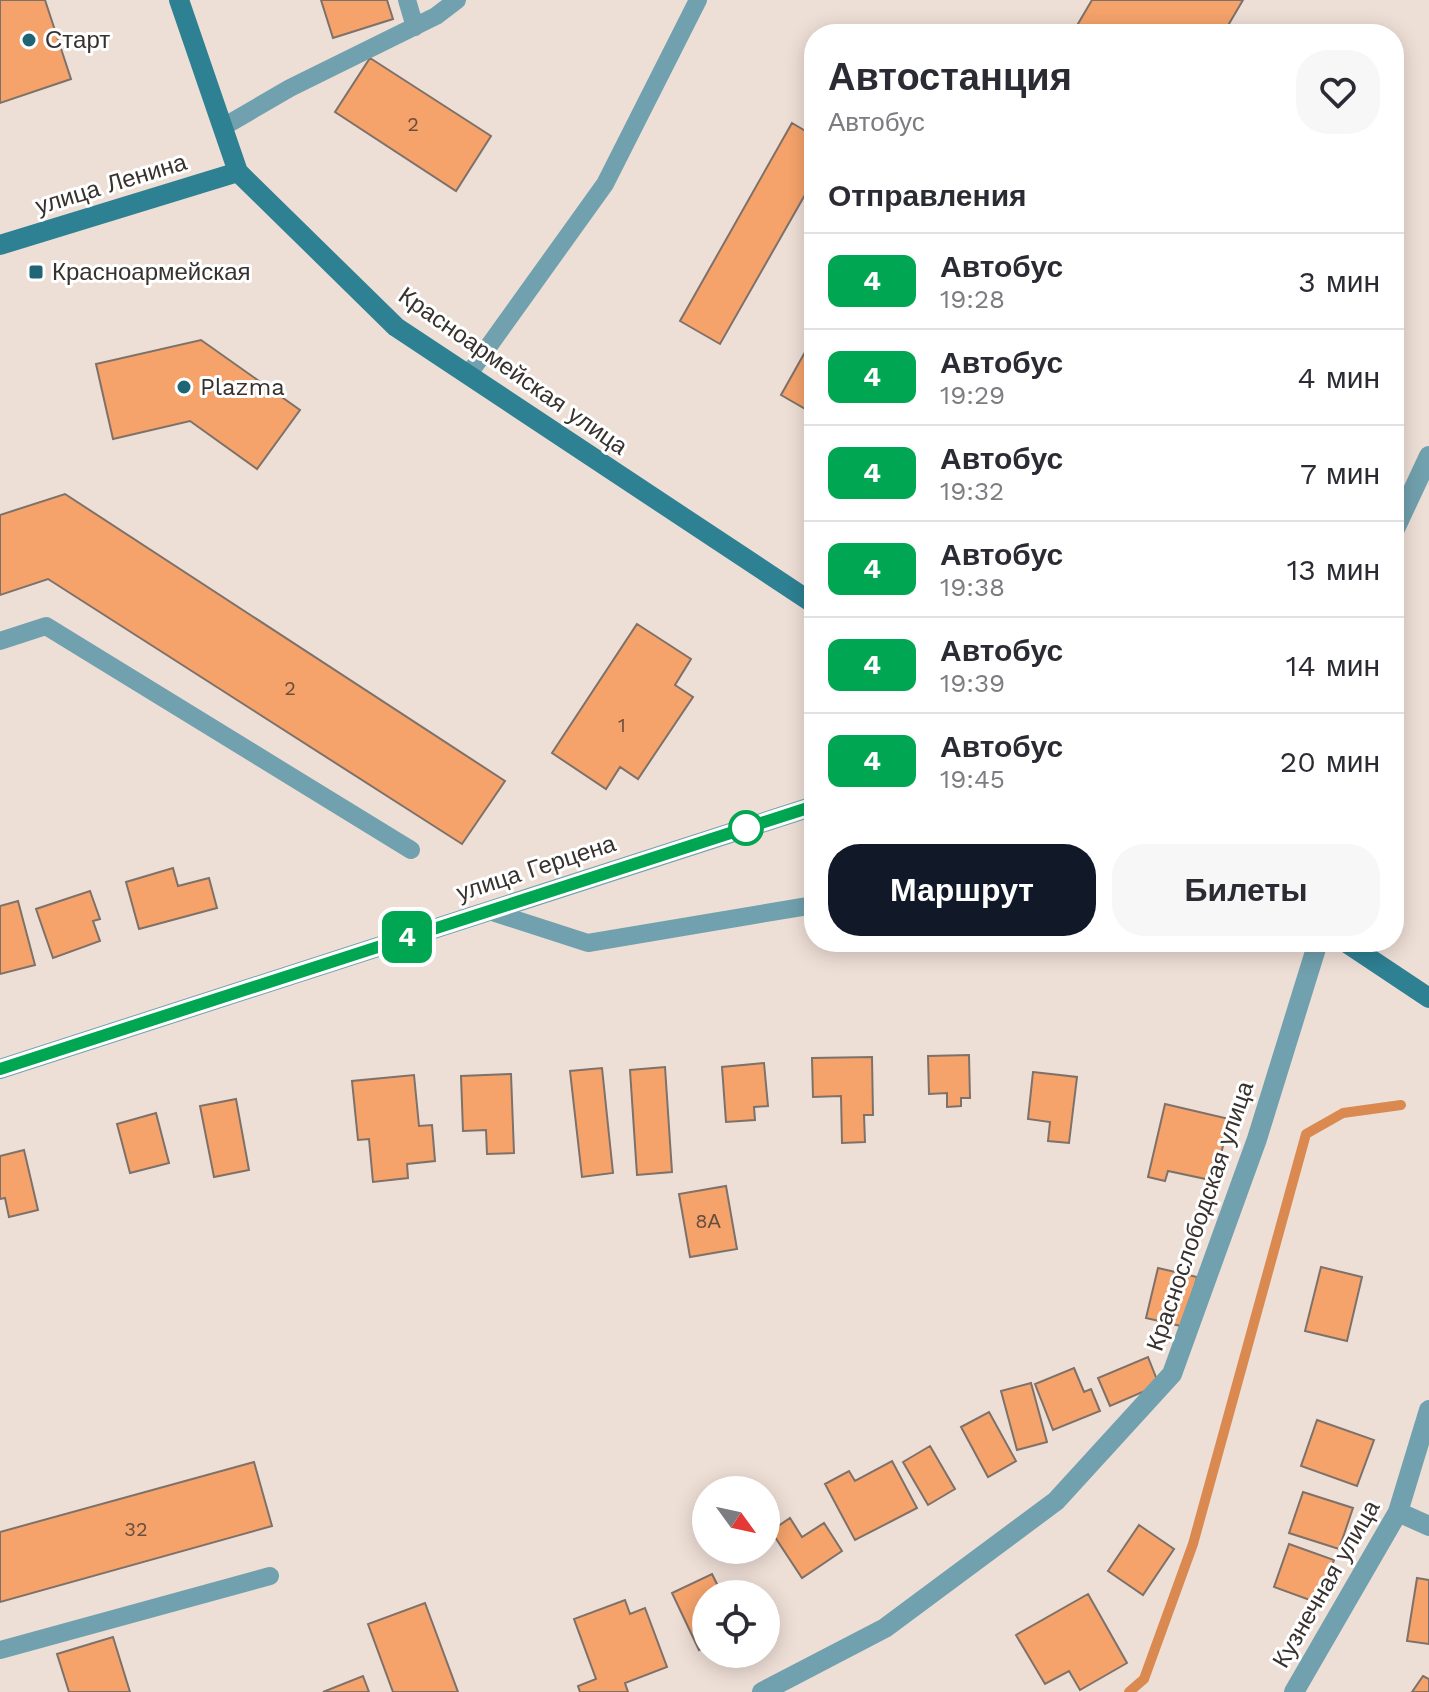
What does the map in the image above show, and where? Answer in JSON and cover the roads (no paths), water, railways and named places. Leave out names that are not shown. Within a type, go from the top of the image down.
[{"type":"street","name":"Красноармейская улица","points":[[179,0],[238,172],[396,327],[804,597]]},
{"type":"street","name":"улица Ленина","points":[[0,245],[238,172]]},
{"type":"street","points":[[1404,510],[1429,456]]},
{"type":"street","name":"улица Герцена","points":[[0,1069],[804,809]]},
{"type":"street","name":"Краснослободская улица","points":[[762,1692],[885,1628],[1056,1501],[1172,1374],[1257,1139],[1315,952]]},
{"type":"street","points":[[1360,952],[1429,998]]},
{"type":"street","name":"Кузнечная улица","points":[[1294,1692],[1398,1512],[1429,1410]]},
{"type":"street","points":[[1398,1512],[1429,1526]]},
{"type":"lane","points":[[407,0],[415,27]]},
{"type":"lane","points":[[223,127],[290,88],[436,16],[457,0]]},
{"type":"lane","points":[[468,375],[605,184],[698,0]]},
{"type":"lane","points":[[0,641],[46,626],[411,850]]},
{"type":"lane","points":[[489,911],[588,943],[804,907]]},
{"type":"lane","points":[[0,1650],[270,1576]]},
{"type":"waterway","points":[[1129,1692],[1144,1679],[1193,1544],[1306,1134],[1343,1113],[1401,1105]]},
{"type":"place","name":"Старт","points":[[29,40]]},
{"type":"place","name":"Красноармейская","points":[[36,272]]},
{"type":"place","name":"Plazma","points":[[184,387]]}]
